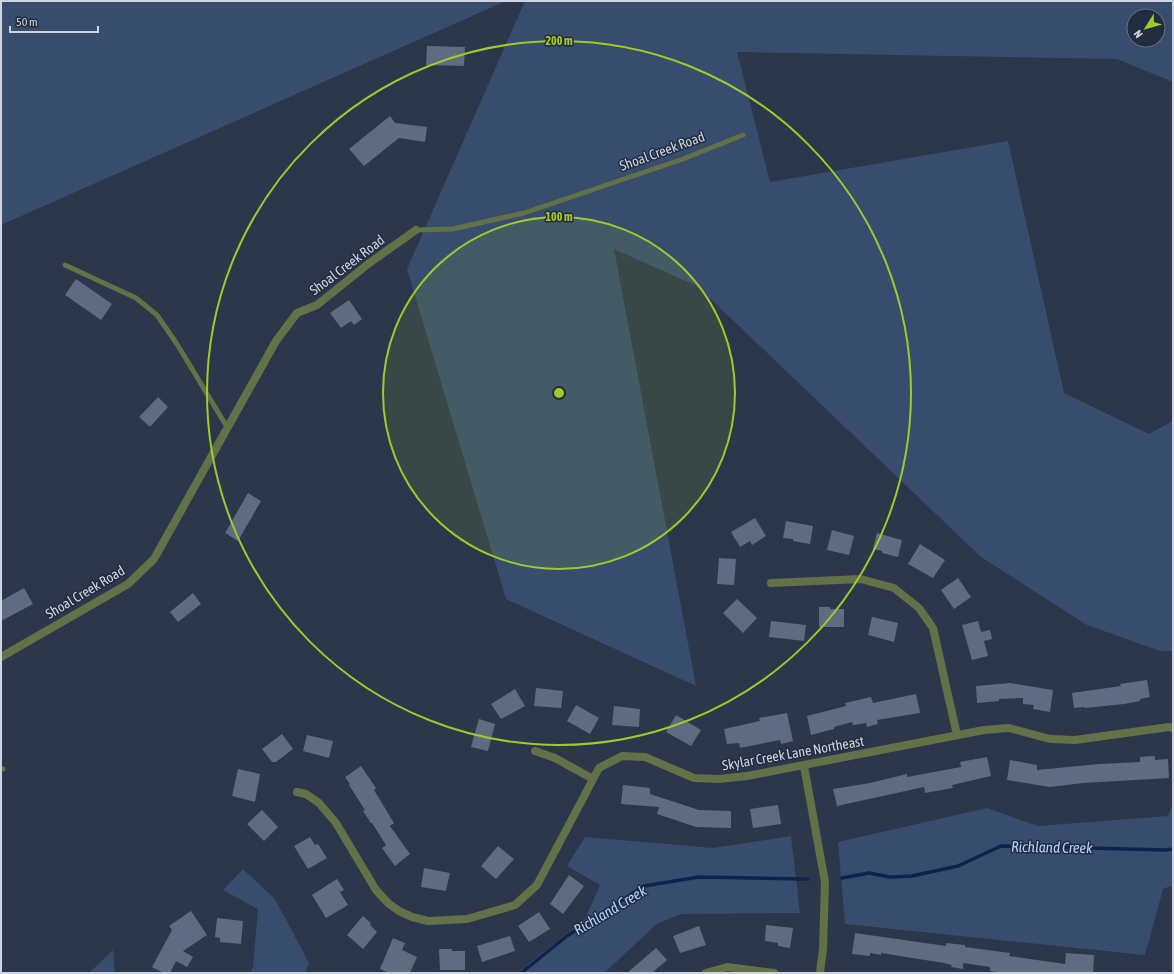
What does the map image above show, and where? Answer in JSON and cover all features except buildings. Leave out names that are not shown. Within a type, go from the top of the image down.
[{"type":"street","name":"Shoal Creek Road","points":[[1,657],[128,584],[154,558],[276,341],[297,313],[317,305],[368,264],[416,230]]},
{"type":"street","points":[[771,583],[860,578],[894,588],[919,608],[933,628],[957,735]]},
{"type":"street","name":"Skylar Creek Lane Northeast","points":[[297,792],[306,794],[319,804],[336,823],[376,890],[388,903],[399,911],[412,917],[428,921],[467,919],[515,904],[537,885],[599,768],[622,756],[645,757],[694,778],[719,779],[747,776],[804,766],[984,730],[1009,728],[1050,738],[1075,740],[1169,727],[1173,728]]},
{"type":"street","points":[[535,751],[555,758],[593,779]]},
{"type":"street","points":[[804,766],[825,882],[823,950],[820,973]]},
{"type":"street","points":[[706,973],[727,967],[774,973]]},
{"type":"lane","name":"Shoal Creek Road","points":[[416,230],[453,229],[524,213],[683,159],[743,135]]},
{"type":"lane","points":[[64,265],[136,298],[157,315],[177,344],[227,427]]},
{"type":"shaded area","points":[[1,1],[506,1],[1,225]]},
{"type":"shaded area","points":[[525,1],[1173,1],[1173,82],[1117,59],[737,52],[770,182],[1008,141],[1064,393],[1149,434],[1173,421],[1173,651],[1160,651],[1087,625],[981,557],[697,286],[614,249],[696,686],[506,599],[407,269]]},
{"type":"shaded area","points":[[1173,803],[1173,885],[1163,889],[1145,955],[845,924],[838,842],[987,808],[1038,826],[1168,816]]},
{"type":"shaded area","points":[[791,836],[800,913],[682,914],[658,923],[604,973],[517,973],[585,919],[600,885],[567,866],[585,837],[713,848]]},
{"type":"shaded area","points":[[243,869],[275,899],[309,963],[305,973],[250,973],[253,967],[258,909],[223,890]]},
{"type":"shaded area","points":[[113,950],[115,973],[89,973]]},
{"type":"waterway","name":"Richland Creek","points":[[842,878],[869,873],[890,877],[912,876],[958,866],[1001,846],[1173,849]]},
{"type":"waterway","name":"Richland Creek","points":[[521,973],[567,936],[644,886],[699,877],[808,879]]}]
